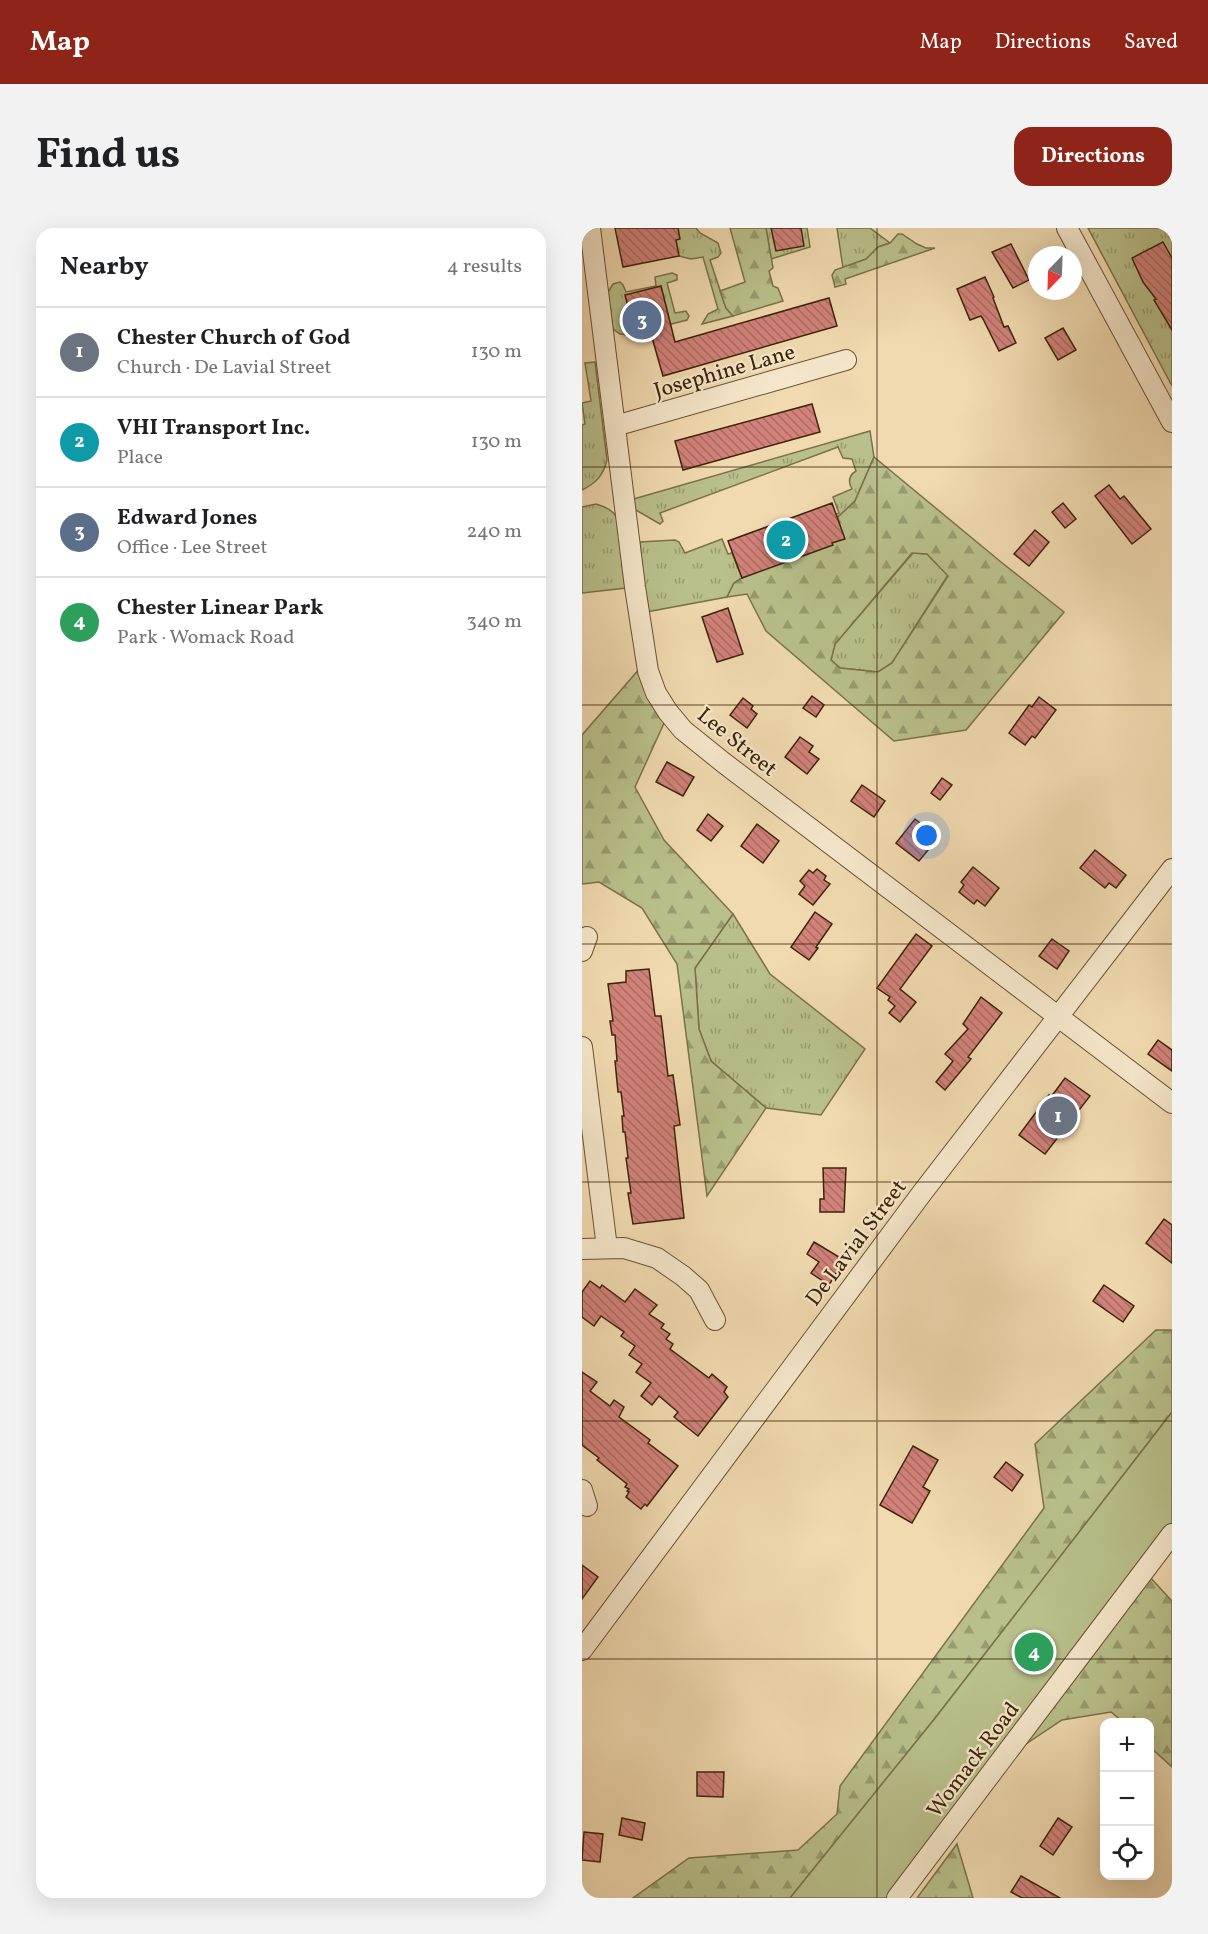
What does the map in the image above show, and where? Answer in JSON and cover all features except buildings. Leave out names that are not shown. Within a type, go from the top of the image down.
[{"type":"street","name":"Lee Street","points":[[590,228],[635,587],[648,671],[668,712],[683,730],[724,763],[1172,1103]]},
{"type":"street","points":[[1067,228],[1172,422]]},
{"type":"street","name":"Josephine Lane","points":[[615,426],[846,360]]},
{"type":"street","name":"De Lavial Street","points":[[582,1650],[867,1266],[1172,869]]},
{"type":"street","points":[[582,1047],[607,1248]]},
{"type":"street","points":[[582,1250],[607,1248],[636,1251],[657,1258],[699,1290],[715,1320]]},
{"type":"street","name":"Womack Road","points":[[897,1898],[1172,1534]]},
{"type":"green space","points":[[636,228],[696,228],[700,233],[718,243],[721,253],[710,260],[726,308],[733,316],[702,324],[708,314],[718,309],[703,257],[691,259],[679,256]]},
{"type":"green space","points":[[730,228],[766,228],[773,268],[769,271],[773,286],[778,288],[783,301],[733,316],[726,308],[720,291],[745,282]]},
{"type":"green space","points":[[766,228],[807,228],[810,247],[771,259]]},
{"type":"green space","points":[[837,228],[870,228],[890,243],[878,247],[867,259],[843,268]]},
{"type":"green space","points":[[1088,228],[1172,228],[1172,386]]},
{"type":"green space","points":[[898,234],[926,248],[935,248],[845,279],[846,284],[835,287],[832,275],[835,270],[866,259],[878,247],[890,243]]},
{"type":"green space","points":[[672,273],[677,275],[677,280],[667,283],[675,313],[686,311],[689,316],[687,320],[628,335],[620,334],[613,329],[607,294],[613,284],[620,282],[626,292],[656,286],[655,277]]},
{"type":"green space","points":[[595,362],[607,460],[598,478],[582,490],[582,425],[585,424],[582,403],[591,401],[585,363]]},
{"type":"green space","points":[[870,431],[874,457],[855,501],[837,518],[836,514],[839,513],[833,497],[852,489],[850,479],[856,471],[852,459],[843,458],[838,447],[660,513],[663,521],[660,524],[634,509],[630,500]]},
{"type":"green space","points":[[874,457],[1064,612],[966,730],[894,741],[766,631],[747,594],[727,597],[734,583],[742,578],[828,540],[837,518],[855,501]],"holes":[[[912,553],[927,554],[948,576],[892,663],[878,672],[840,668],[831,660],[835,644]]]},
{"type":"green space","points":[[596,504],[608,509],[618,518],[626,588],[582,593],[582,507]]},
{"type":"green space","points":[[722,539],[728,554],[732,553],[742,578],[734,583],[727,597],[646,612],[640,542],[675,540],[679,542],[685,553]]},
{"type":"green space","points":[[913,553],[927,554],[948,575],[892,663],[878,672],[840,668],[831,660],[835,644]]},
{"type":"green space","points":[[641,667],[665,721],[635,787],[664,840],[733,914],[695,968],[699,1029],[711,1061],[766,1108],[707,1196],[677,964],[642,908],[599,882],[582,884],[582,735]]},
{"type":"green space","points":[[733,914],[770,974],[865,1049],[821,1115],[766,1108],[711,1061],[699,1029],[695,968]]},
{"type":"green space","points":[[1156,1330],[1172,1330],[1172,1412],[936,1717],[790,1898],[633,1898],[689,1858],[798,1850],[837,1814],[840,1786],[1044,1508],[1035,1444]]},
{"type":"green space","points":[[1172,1412],[1172,1532],[897,1898],[790,1898],[936,1717]]},
{"type":"green space","points":[[1148,1575],[1172,1601],[1172,1767],[1154,1751],[1154,1718],[1118,1718],[1111,1712],[1062,1720],[1014,1752]]},
{"type":"green space","points":[[957,1844],[973,1898],[917,1898]]},
{"type":"place","name":"Edward Jones","points":[[642,320]]},
{"type":"place","name":"VHI Transport Inc.","points":[[786,540]]},
{"type":"place","name":"Chester Church of God","points":[[1058,1116]]},
{"type":"place","name":"Chester Linear Park","points":[[1034,1652]]}]
